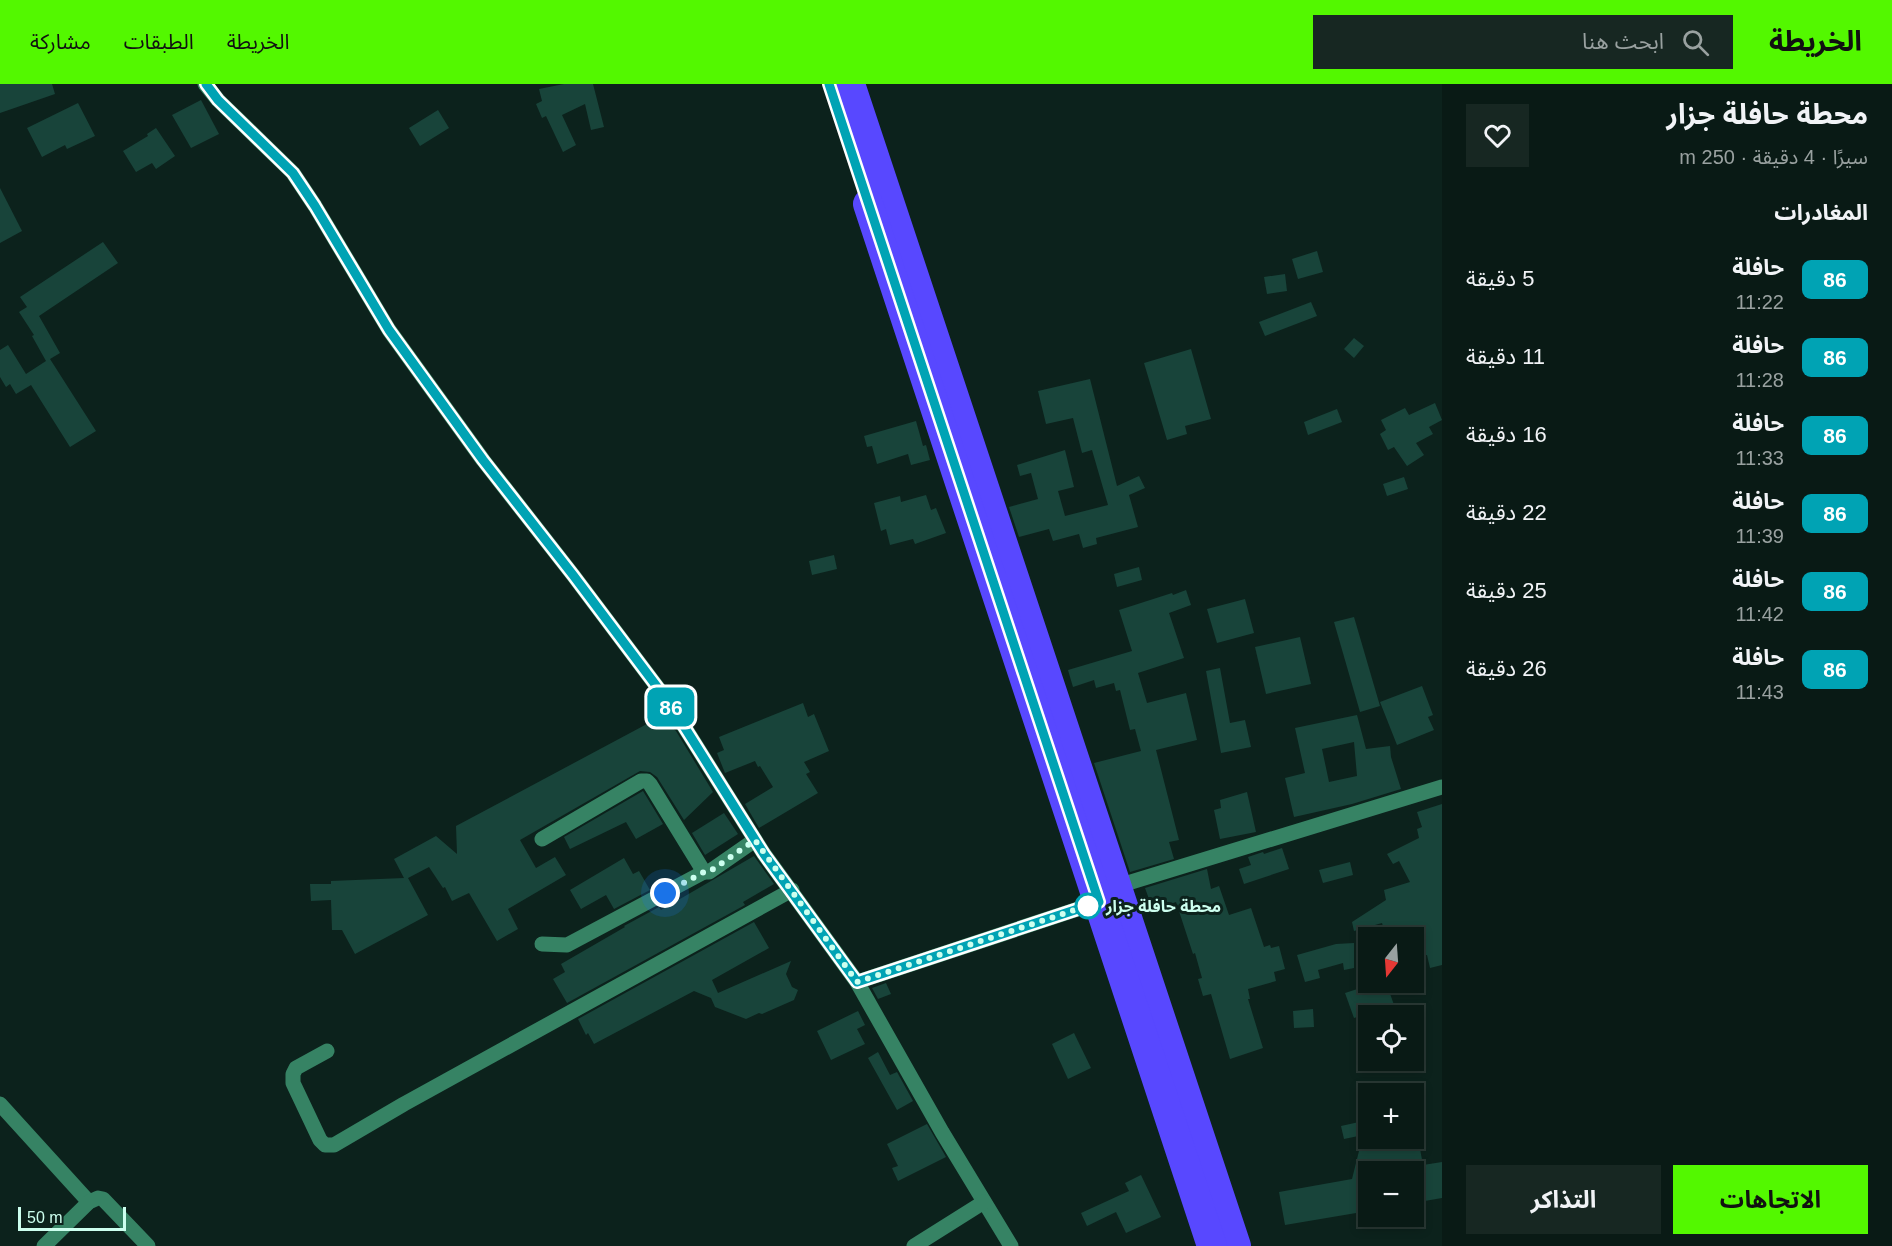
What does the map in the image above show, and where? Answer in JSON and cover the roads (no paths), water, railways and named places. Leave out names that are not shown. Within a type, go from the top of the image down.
[{"type":"highway","points":[[829,84],[1108,894],[1236,1246]]},
{"type":"highway","points":[[850,84],[1108,894],[1212,1246]]},
{"type":"street","points":[[206,84],[218,100],[293,173],[389,330],[483,460],[670,704],[755,840],[857,982],[942,1132],[1011,1246]]},
{"type":"street","points":[[542,839],[641,781],[647,781],[704,872]]},
{"type":"street","points":[[857,982],[1108,894],[1442,787]]},
{"type":"street","points":[[542,944],[567,945],[704,872],[709,872],[755,840]]},
{"type":"street","points":[[327,1051],[296,1068],[293,1083],[320,1140],[326,1145],[334,1145],[792,890]]},
{"type":"street","points":[[0,1104],[89,1202]]},
{"type":"street","points":[[44,1246],[89,1202],[98,1198],[103,1199],[148,1246]]},
{"type":"street","points":[[914,1246],[984,1202]]},
{"type":"place","name":"محطة حافلة جزار","points":[[1088,906]]}]
